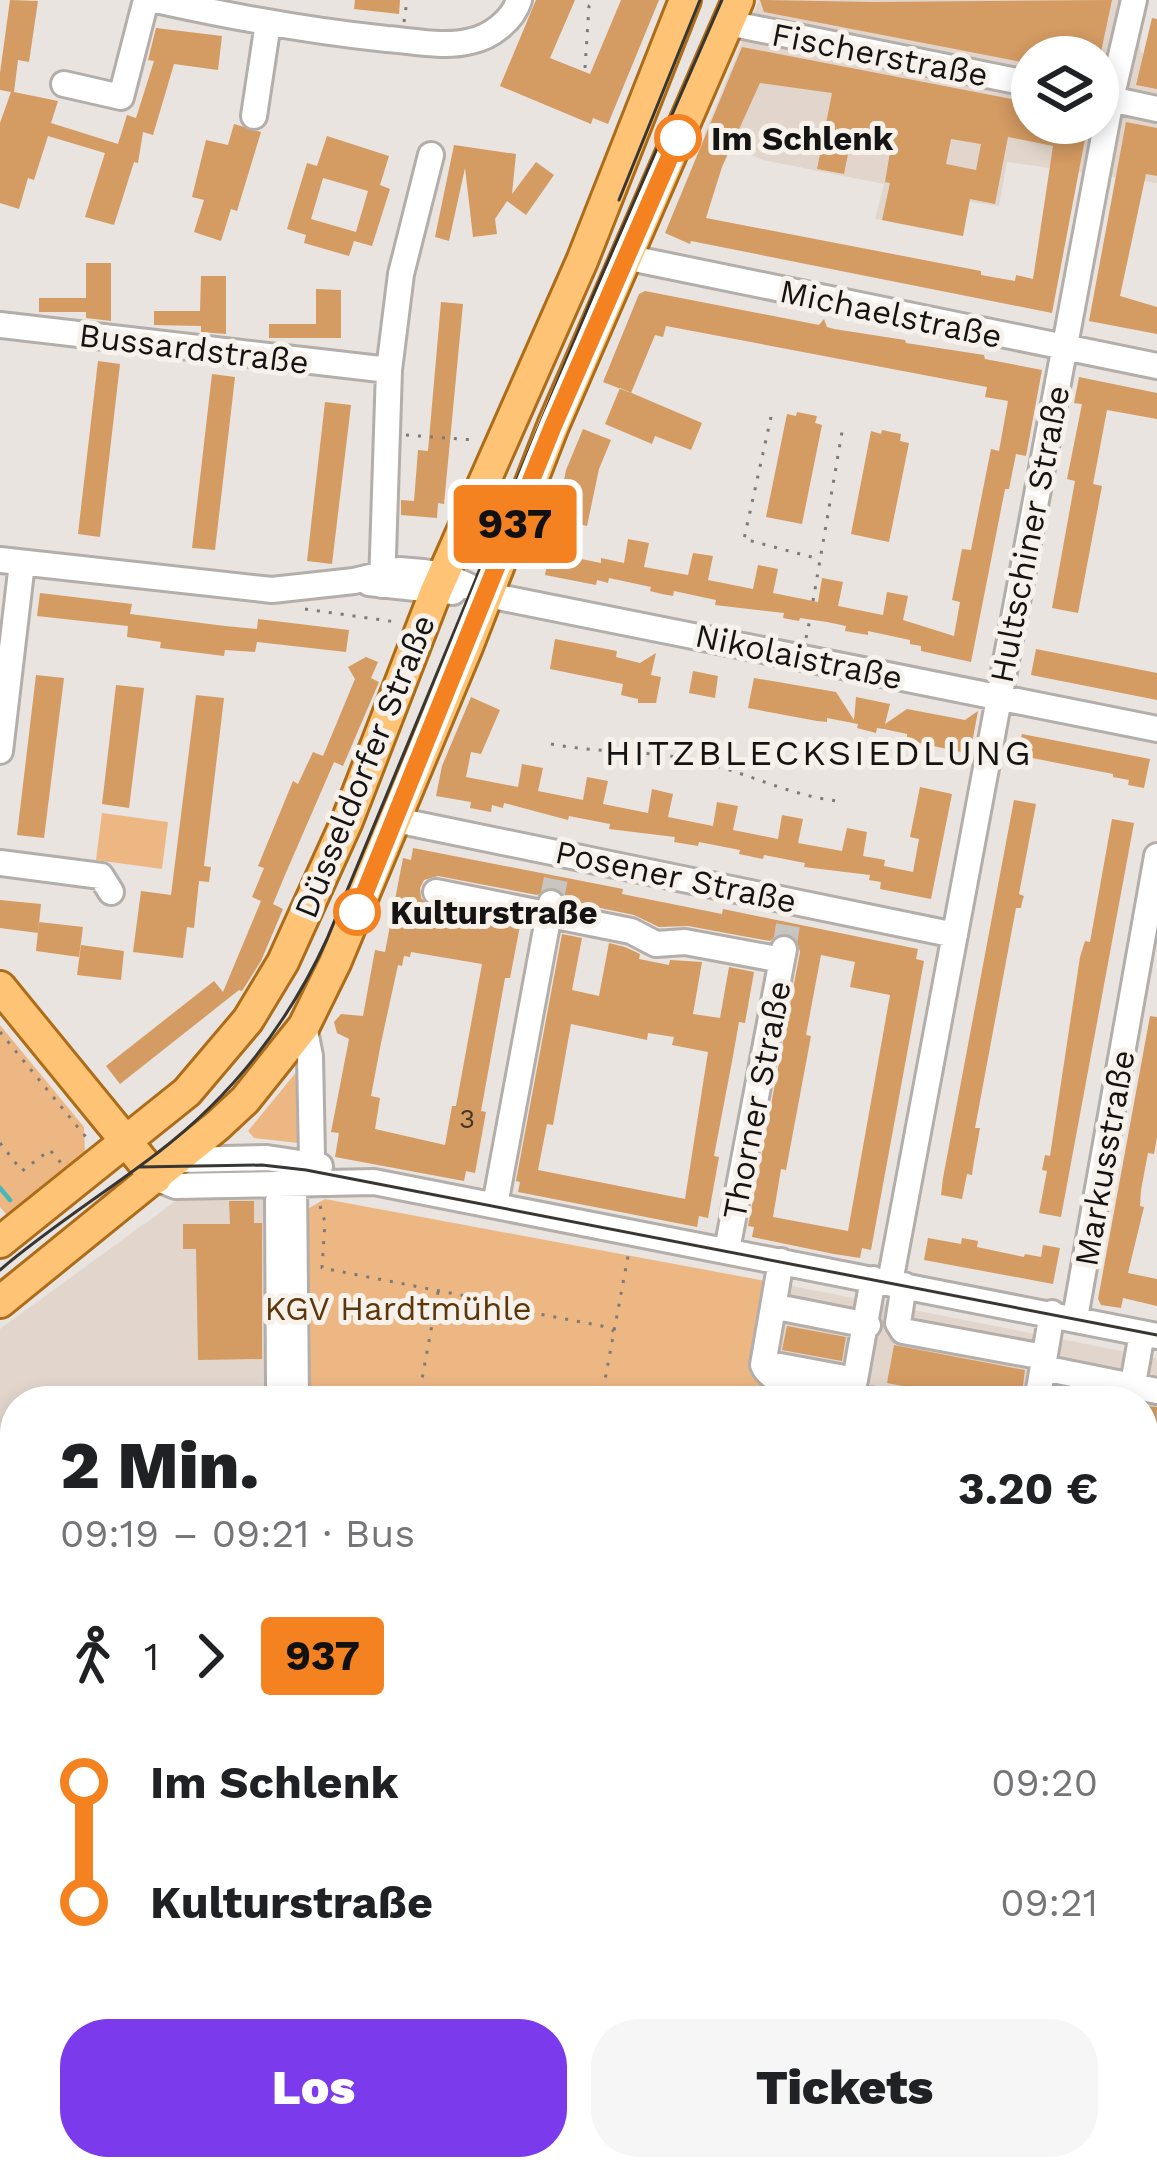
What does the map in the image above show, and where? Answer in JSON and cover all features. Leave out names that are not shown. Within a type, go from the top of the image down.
[{"type":"main road","name":"Düsseldorfer Straße","points":[[0,1242],[195,1084],[248,1020],[283,962],[347,821],[440,583],[582,261],[686,0]]},
{"type":"main road","name":"Düsseldorfer Straße","points":[[0,1302],[168,1169],[245,1100],[304,1026],[396,820],[553,426],[733,12]]},
{"type":"main road","points":[[0,987],[125,1141],[168,1169]]},
{"type":"street","points":[[64,84],[121,97],[146,0]]},
{"type":"street","points":[[156,0],[268,23],[402,40],[472,41],[496,31],[519,0]]},
{"type":"street","name":"Hultschiner Straße","points":[[1119,51],[1134,0]]},
{"type":"street","name":"Fischerstraße","points":[[733,12],[1011,79]]},
{"type":"street","points":[[254,116],[268,23]]},
{"type":"street","points":[[1119,101],[1157,109]]},
{"type":"street","name":"Hultschiner Straße","points":[[780,1366],[855,1380],[868,1325],[889,1282],[1065,350],[1098,144]]},
{"type":"street","points":[[382,579],[389,370],[401,274],[431,155]]},
{"type":"street","name":"Michaelstraße","points":[[625,257],[1157,366]]},
{"type":"street","name":"Bussardstraße","points":[[0,325],[389,370]]},
{"type":"street","points":[[0,751],[11,562],[272,590],[382,579],[399,570],[440,583]]},
{"type":"street","name":"Nikolaistraße","points":[[440,583],[1157,729]]},
{"type":"street","name":"Posener Straße","points":[[396,820],[559,862],[791,910],[955,935]]},
{"type":"street","name":"Markusstraße","points":[[1040,1386],[1044,1362],[1064,1316],[1157,856]]},
{"type":"street","points":[[0,863],[101,876],[111,892]]},
{"type":"street","points":[[436,892],[550,908],[495,1205]]},
{"type":"street","name":"Thorner Straße","points":[[550,908],[631,931],[656,944],[685,942],[783,954],[727,1250]]},
{"type":"street","points":[[287,1386],[310,1057],[304,1026]]},
{"type":"street","points":[[168,1169],[176,1186],[299,1175],[368,1181],[1150,1335],[1141,1386]]},
{"type":"street","points":[[781,1261],[763,1365],[766,1373],[794,1386]]},
{"type":"street","points":[[889,1282],[904,1331],[1044,1362],[1118,1386]]},
{"type":"street","points":[[788,1310],[868,1325]]},
{"type":"path","points":[[585,68],[589,6],[594,0]]},
{"type":"path","points":[[771,417],[744,539],[819,559]]},
{"type":"path","points":[[813,601],[842,432]]},
{"type":"path","points":[[386,434],[502,442]]},
{"type":"path","points":[[298,608],[411,624]]},
{"type":"path","points":[[551,744],[691,759],[813,798],[838,801]]},
{"type":"path","points":[[0,1032],[93,1145]]},
{"type":"path","points":[[0,1143],[22,1171],[50,1150],[68,1172]]},
{"type":"path","points":[[299,1175],[326,1222],[322,1268],[527,1308],[614,1331]]},
{"type":"path","points":[[604,1386],[633,1231]]},
{"type":"path","points":[[421,1386],[438,1292]]},
{"type":"shaded area","points":[[759,0],[1132,0],[1141,53],[1157,57],[1157,183],[1007,162],[999,206],[965,201],[960,236],[875,219],[884,184],[763,160],[704,135]]},
{"type":"shaded area","points":[[286,1196],[290,1386],[0,1386],[0,1329],[181,1197]]},
{"type":"shaded area","points":[[782,1284],[1157,1358],[1157,1386],[812,1386],[775,1375]]},
{"type":"green space","points":[[102,813],[168,822],[162,869],[96,860]]},
{"type":"green space","points":[[0,1025],[84,1127],[85,1154],[7,1215],[0,1207]]},
{"type":"green space","points":[[302,1065],[303,1138],[298,1143],[254,1138],[248,1131]]},
{"type":"green space","name":"KGV Hardtmühle","points":[[325,1199],[782,1284],[769,1359],[786,1381],[812,1386],[306,1386],[304,1211]]},
{"type":"building","points":[[10,0],[38,1],[29,62],[18,60],[14,92],[58,101],[51,123],[118,144],[127,115],[136,118],[154,61],[148,60],[156,28],[222,36],[218,70],[174,64],[153,135],[143,132],[138,163],[134,162],[114,225],[85,217],[105,153],[48,136],[19,209],[0,203],[0,123],[11,92],[0,90],[0,73]]},
{"type":"building","points":[[355,0],[400,0],[399,14],[354,9]]},
{"type":"building","points":[[536,0],[575,0],[550,58],[590,74],[621,0],[659,0],[608,124],[593,118],[591,124],[500,86]]},
{"type":"building","points":[[760,0],[1112,0],[1104,36],[1011,36],[1011,60],[764,12]]},
{"type":"building","points":[[1152,18],[1157,19],[1157,89],[1136,85]]},
{"type":"building","points":[[742,47],[1011,99],[1011,138],[995,204],[970,199],[963,236],[882,220],[890,183],[885,182],[890,152],[850,144],[844,174],[817,169],[832,93],[760,83],[722,167],[706,218],[981,271],[981,275],[1033,279],[1053,146],[1043,144],[1084,144],[1052,313],[690,244],[665,233]],"holes":[[[951,139],[981,144],[976,170],[946,164]]]},
{"type":"building","points":[[1126,122],[1157,128],[1157,176],[1146,174],[1120,296],[1157,307],[1157,334],[1089,321]]},
{"type":"building","points":[[234,124],[261,132],[237,211],[231,209],[221,241],[194,232],[204,200],[192,197],[206,140],[228,145]]},
{"type":"building","points":[[327,136],[389,156],[380,185],[390,189],[372,246],[354,241],[349,256],[304,243],[306,235],[287,229],[307,163],[317,166]],"holes":[[[323,178],[368,191],[356,232],[311,219]]]},
{"type":"building","points":[[454,145],[516,154],[512,194],[536,162],[554,175],[526,215],[507,201],[495,219],[497,234],[473,237],[465,168],[449,241],[435,237]]},
{"type":"building","points":[[86,263],[111,263],[111,321],[86,318],[86,312],[39,312],[39,298],[86,298]]},
{"type":"building","points":[[201,276],[226,276],[226,334],[201,332],[201,326],[154,325],[154,311],[200,311]]},
{"type":"building","points":[[316,289],[341,290],[341,338],[269,338],[269,324],[316,324]]},
{"type":"building","points":[[645,291],[819,325],[824,319],[834,329],[1042,370],[1026,456],[1016,454],[1009,489],[1005,489],[971,662],[921,651],[910,640],[783,618],[784,613],[715,605],[716,600],[674,591],[673,596],[662,594],[609,578],[608,583],[597,580],[596,585],[545,575],[566,470],[583,429],[611,440],[599,469],[587,526],[578,524],[571,557],[624,563],[628,539],[649,543],[644,567],[688,575],[693,553],[713,556],[708,580],[753,589],[758,565],[778,569],[773,593],[818,602],[822,578],[843,582],[838,606],[883,615],[887,592],[908,596],[903,620],[954,636],[960,602],[952,600],[962,549],[971,550],[991,449],[999,451],[1008,401],[985,397],[987,387],[666,326],[663,337],[655,335],[631,393],[603,382],[639,294]]},
{"type":"building","points":[[441,302],[463,304],[444,504],[438,503],[437,518],[401,515],[401,500],[414,501],[418,450],[428,451]]},
{"type":"building","points":[[98,361],[120,364],[100,537],[78,534]]},
{"type":"building","points":[[212,374],[235,377],[215,550],[192,548]]},
{"type":"building","points":[[1079,377],[1157,393],[1157,419],[1107,410],[1093,484],[1102,486],[1078,613],[1052,608],[1075,481],[1067,479],[1082,404],[1074,403]]},
{"type":"building","points":[[620,388],[702,423],[691,450],[655,436],[652,444],[605,424]]},
{"type":"building","points":[[325,402],[351,405],[332,564],[307,561]]},
{"type":"building","points":[[797,412],[817,416],[815,423],[822,425],[802,524],[766,517],[787,414],[796,416]]},
{"type":"building","points":[[882,430],[901,434],[900,441],[909,443],[889,542],[851,534],[871,431],[881,434]]},
{"type":"building","points":[[40,593],[132,604],[130,614],[225,626],[257,629],[258,619],[349,630],[346,652],[257,642],[255,652],[225,650],[224,656],[160,648],[161,642],[127,637],[128,626],[37,616]]},
{"type":"building","points":[[555,639],[617,651],[616,657],[640,663],[656,653],[651,675],[661,677],[656,703],[638,703],[638,699],[621,695],[623,684],[550,669]]},
{"type":"building","points":[[1036,649],[1157,673],[1157,700],[1031,675]]},
{"type":"building","points":[[366,657],[378,662],[371,678],[379,682],[343,766],[334,762],[285,875],[273,904],[283,909],[261,961],[242,991],[120,1084],[106,1066],[214,981],[223,992],[261,901],[252,897],[264,868],[258,866],[293,781],[298,784],[313,752],[323,756],[355,679],[348,667]]},
{"type":"building","points":[[693,671],[718,676],[715,698],[689,693]]},
{"type":"building","points":[[36,675],[64,678],[44,838],[17,835]]},
{"type":"building","points":[[754,678],[836,692],[854,720],[856,697],[890,704],[885,724],[907,709],[965,720],[978,711],[970,754],[915,742],[907,734],[884,729],[877,728],[876,733],[857,728],[858,724],[748,708]]},
{"type":"building","points":[[116,685],[144,688],[129,808],[102,804]]},
{"type":"building","points":[[196,695],[224,698],[204,866],[211,867],[209,882],[199,881],[194,928],[187,927],[183,958],[133,952],[141,891],[171,895]]},
{"type":"building","points":[[471,697],[500,710],[481,754],[471,752],[466,777],[518,787],[522,764],[543,768],[538,791],[583,800],[587,777],[608,781],[603,804],[648,813],[652,789],[673,794],[668,817],[713,826],[717,802],[738,806],[733,830],[778,839],[782,815],[803,819],[798,843],[842,851],[847,828],[867,832],[863,856],[913,872],[919,839],[910,837],[920,787],[952,794],[931,899],[880,889],[881,882],[869,880],[870,875],[804,867],[805,863],[764,855],[763,859],[699,842],[698,846],[674,842],[675,837],[609,829],[610,824],[569,816],[568,820],[504,803],[503,808],[492,805],[491,812],[470,808],[471,802],[436,796],[442,766]]},
{"type":"building","points":[[1022,734],[1150,759],[1144,788],[1128,785],[1129,780],[1113,774],[1017,755]]},
{"type":"building","points":[[1014,800],[1036,804],[1019,894],[1024,896],[1021,908],[1016,908],[975,1128],[980,1128],[972,1175],[967,1174],[962,1199],[941,1195],[943,1178]]},
{"type":"building","points":[[1112,819],[1134,823],[1061,1217],[1039,1213],[1047,1171],[1042,1170],[1045,1155],[1050,1156],[1080,957],[1085,941],[1090,942]]},
{"type":"building","points":[[413,848],[623,889],[622,894],[722,914],[723,909],[918,949],[916,959],[924,961],[871,1250],[862,1248],[860,1258],[834,1254],[752,1237],[754,1227],[748,1226],[800,952],[796,937],[780,933],[770,941],[688,926],[659,927],[634,915],[567,901],[553,887],[537,895],[438,876],[424,880],[420,888],[421,898],[432,908],[520,926],[510,978],[505,978],[475,1173],[466,1171],[464,1181],[335,1157],[339,1133],[331,1132],[349,1039],[337,1033],[334,1022],[341,1014],[363,1016],[375,950],[385,952],[403,858],[411,860]],"holes":[[[411,952],[482,964],[445,1145],[375,1129],[380,1098],[371,1096],[381,1043],[398,965]],[[821,955],[855,962],[850,987],[890,995],[848,1231],[773,1217],[811,1036],[806,1035]]]},
{"type":"building","points":[[0,900],[41,904],[38,933],[0,928]]},
{"type":"building","points":[[39,922],[83,927],[79,957],[36,951]]},
{"type":"building","points":[[562,934],[582,938],[572,990],[599,996],[609,943],[640,954],[639,959],[669,965],[670,960],[702,962],[693,1014],[720,1018],[729,967],[754,972],[745,1023],[739,1022],[714,1156],[719,1157],[708,1218],[699,1216],[697,1227],[518,1192],[520,1182],[516,1181]],"holes":[[[571,1024],[647,1040],[648,1033],[674,1037],[672,1045],[708,1052],[685,1199],[538,1170],[547,1124],[553,1125]]]},
{"type":"building","points":[[81,945],[124,951],[121,980],[77,975]]},
{"type":"building","points":[[1150,1016],[1157,1017],[1157,1137],[1154,1154],[1148,1153],[1141,1190],[1140,1206],[1144,1207],[1128,1273],[1157,1279],[1157,1306],[1123,1298],[1121,1308],[1101,1305],[1098,1299]]},
{"type":"building","points":[[229,1201],[254,1201],[254,1223],[262,1223],[262,1359],[198,1360],[196,1249],[183,1249],[183,1224],[230,1224]]},
{"type":"building","points":[[928,1238],[961,1244],[962,1238],[978,1241],[977,1247],[1024,1257],[1041,1257],[1043,1245],[1060,1248],[1053,1284],[924,1260]]},
{"type":"building","points":[[787,1326],[846,1337],[842,1361],[782,1350]]},
{"type":"building","points":[[894,1345],[1025,1370],[1023,1386],[887,1383]]},
{"type":"waterway","points":[[0,1188],[10,1200]]},
{"type":"tunnel","points":[[551,903],[557,873]]},
{"type":"tunnel","points":[[784,949],[789,919]]},
{"type":"tram line","points":[[619,200],[700,0]]},
{"type":"tram line","points":[[0,1270],[156,1154],[209,1108],[276,1029],[312,970],[722,0]]},
{"type":"tram line","points":[[139,1167],[262,1165],[306,1170],[1157,1335]]},
{"type":"bus line","name":"937","points":[[357,912],[553,426],[678,138]]},
{"type":"place","name":"Im Schlenk","points":[[678,138]]},
{"type":"place","name":"Kulturstraße","points":[[357,912]]},
{"type":"district","name":"HITZBLECKSIEDLUNG","points":[[819,752]]}]
